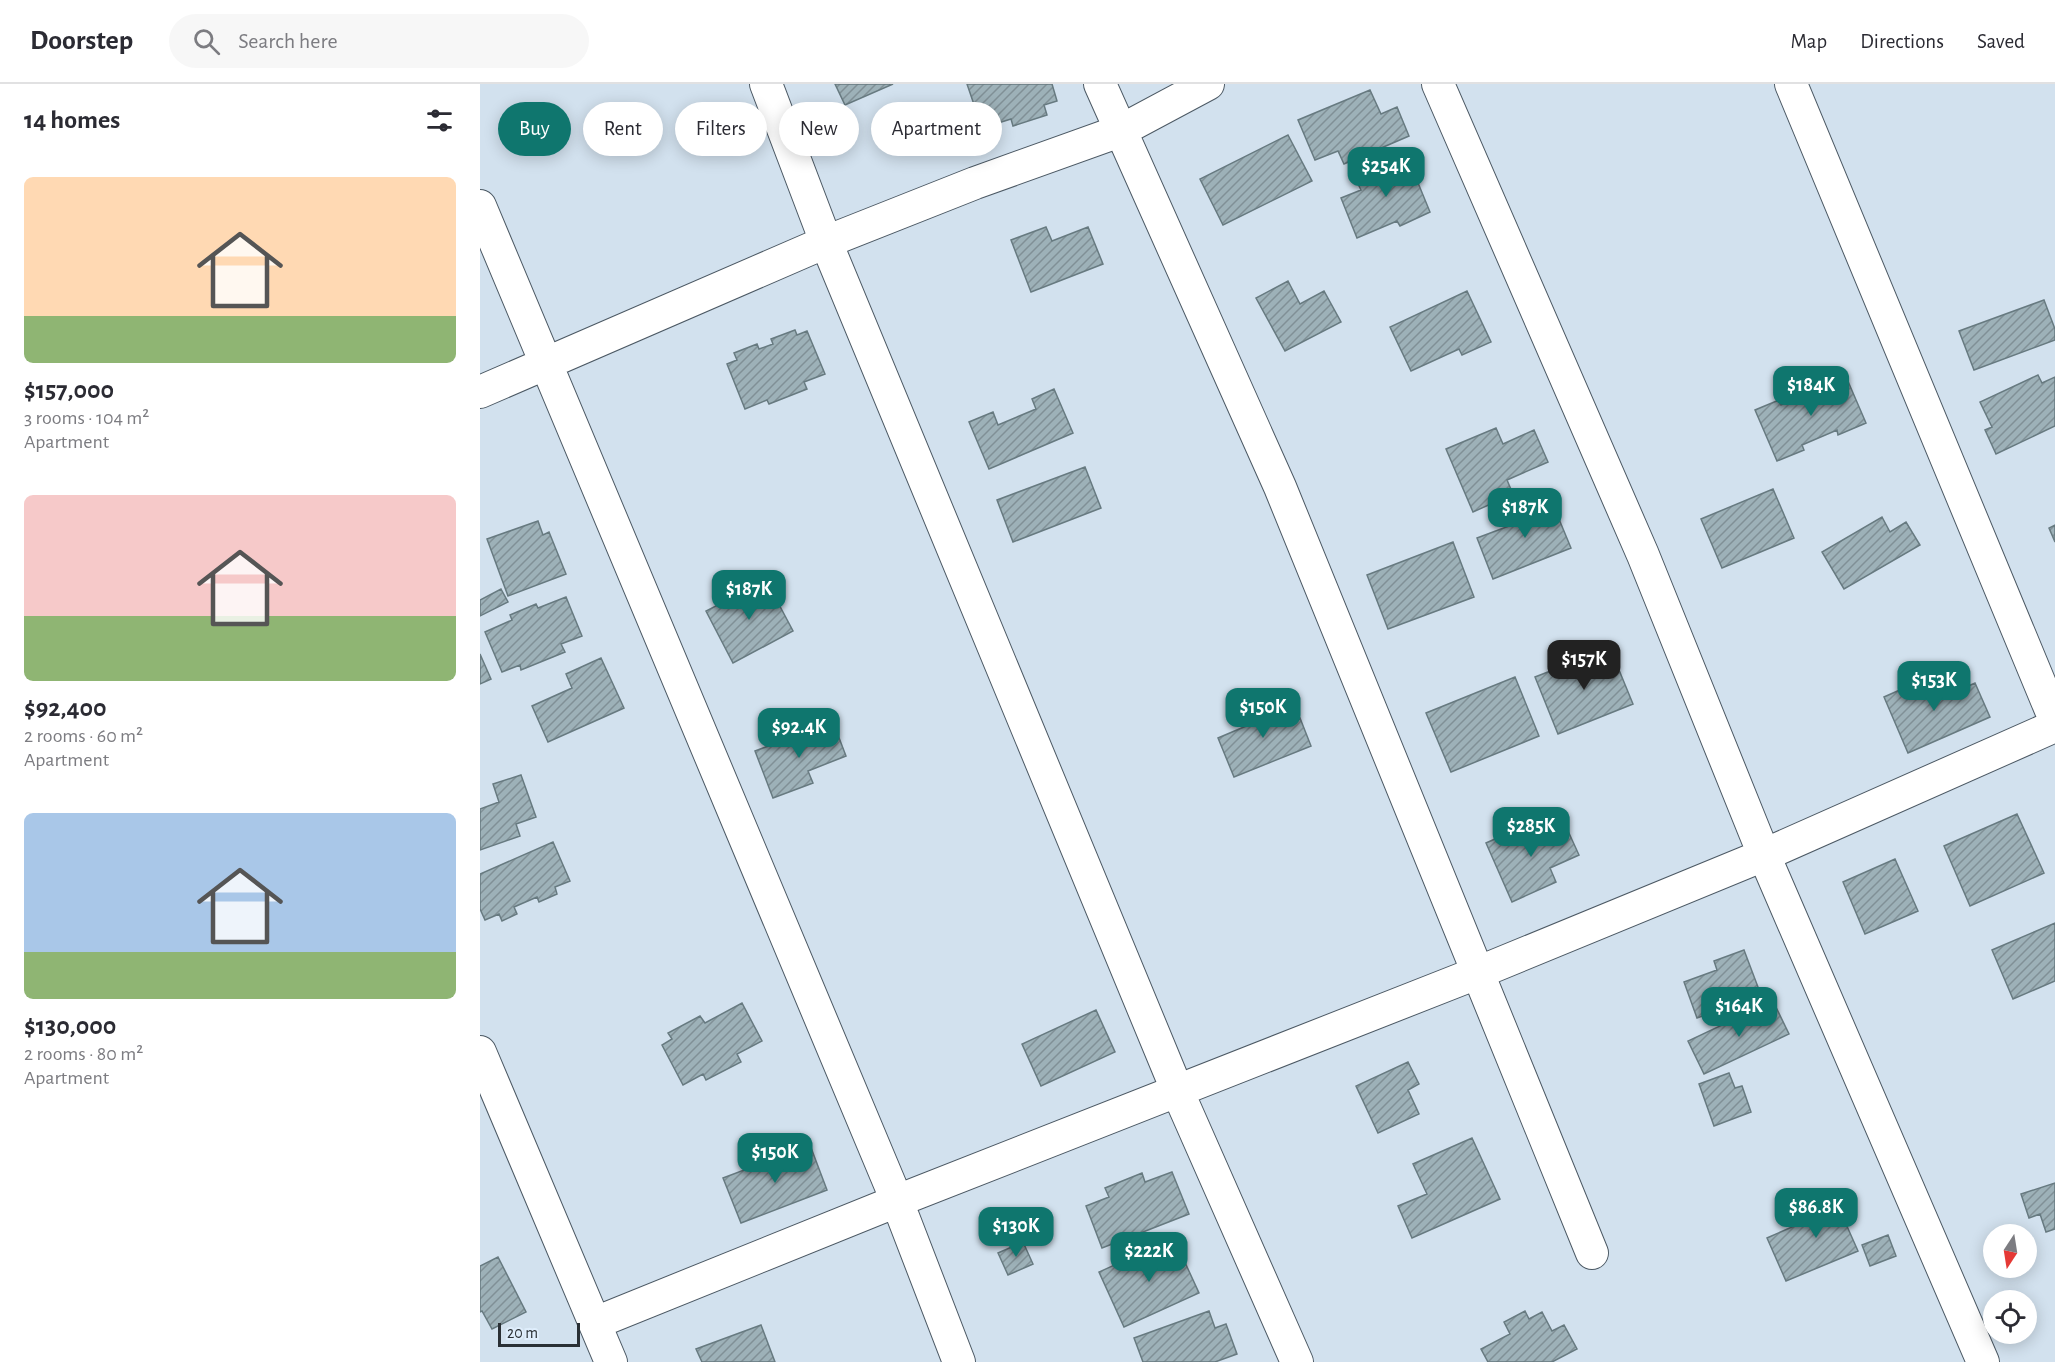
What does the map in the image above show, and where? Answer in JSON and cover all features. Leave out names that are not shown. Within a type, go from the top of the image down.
[{"type":"street","points":[[766,84],[826,242],[1177,1090],[1297,1362]]},
{"type":"street","points":[[1100,84],[1280,487],[1592,1253]]},
{"type":"street","points":[[480,392],[826,242],[975,183],[1120,131],[1208,84]]},
{"type":"street","points":[[1438,84],[1643,555],[1764,855],[1983,1362]]},
{"type":"street","points":[[1791,84],[2055,720]]},
{"type":"street","points":[[480,206],[897,1201],[959,1362]]},
{"type":"street","points":[[595,1323],[897,1201],[1477,973],[1764,855],[2055,726]]},
{"type":"street","points":[[480,1052],[611,1362]]},
{"type":"building","points":[[835,84],[893,84],[852,102],[844,102]]},
{"type":"building","points":[[967,84],[1052,84],[1057,101],[1044,105],[1047,115],[1013,126],[1011,119],[1002,122],[1002,102],[973,102]]},
{"type":"building","points":[[1370,90],[1381,114],[1397,107],[1409,136],[1344,164],[1338,151],[1315,160],[1298,120]]},
{"type":"building","points":[[1288,135],[1312,181],[1223,225],[1200,179]]},
{"type":"building","points":[[1407,156],[1430,212],[1400,226],[1397,221],[1357,238],[1341,198],[1361,190],[1355,178]]},
{"type":"building","points":[[1046,227],[1052,241],[1088,227],[1103,264],[1031,292],[1011,240]]},
{"type":"building","points":[[1288,281],[1300,304],[1324,291],[1341,322],[1285,351],[1256,298]]},
{"type":"building","points":[[1467,291],[1491,342],[1462,355],[1459,349],[1411,371],[1390,327]]},
{"type":"building","points":[[2044,300],[2055,329],[2055,340],[1974,370],[1959,331]]},
{"type":"building","points":[[795,330],[797,335],[807,331],[825,374],[804,382],[807,389],[769,404],[767,400],[745,409],[727,364],[737,360],[734,353],[757,344],[759,349],[773,344],[771,339]]},
{"type":"building","points":[[1844,372],[1866,423],[1838,435],[1837,430],[1802,445],[1804,450],[1777,461],[1755,410],[1779,400],[1781,405],[1821,387],[1819,383]]},
{"type":"building","points":[[2038,375],[2042,383],[2055,377],[2055,426],[1996,454],[1985,430],[1992,427],[1980,402]]},
{"type":"building","points":[[1054,389],[1073,433],[989,469],[969,422],[993,412],[998,425],[1036,409],[1032,399]]},
{"type":"building","points":[[1496,428],[1503,444],[1534,430],[1548,462],[1507,480],[1513,494],[1473,512],[1446,449]]},
{"type":"building","points":[[1085,467],[1101,508],[1013,542],[997,500]]},
{"type":"building","points":[[1773,489],[1794,538],[1722,568],[1701,519]]},
{"type":"building","points":[[1549,495],[1571,548],[1493,579],[1477,538],[1517,523],[1511,509]]},
{"type":"building","points":[[1882,517],[1890,532],[1906,522],[1920,545],[1844,589],[1822,552]]},
{"type":"building","points":[[538,521],[543,535],[549,532],[566,574],[508,596],[487,539]]},
{"type":"building","points":[[2055,525],[2055,542],[2049,528]]},
{"type":"building","points":[[1453,542],[1474,597],[1388,629],[1367,575]]},
{"type":"building","points":[[766,580],[793,631],[733,663],[706,611]]},
{"type":"building","points":[[501,589],[508,602],[480,616],[480,600]]},
{"type":"building","points":[[566,597],[582,636],[561,644],[565,652],[521,670],[520,665],[502,672],[485,632],[512,620],[510,615],[536,604],[538,608]]},
{"type":"building","points":[[1610,648],[1633,704],[1558,734],[1535,677]]},
{"type":"building","points":[[480,654],[491,679],[480,684]]},
{"type":"building","points":[[601,658],[624,708],[548,742],[532,706],[572,688],[566,674]]},
{"type":"building","points":[[1936,674],[1946,696],[1975,683],[1990,717],[1908,753],[1884,697]]},
{"type":"building","points":[[1515,677],[1539,736],[1451,772],[1426,713]]},
{"type":"building","points":[[1278,699],[1288,723],[1300,718],[1311,746],[1234,777],[1218,738],[1251,724],[1246,712]]},
{"type":"building","points":[[833,722],[846,756],[808,771],[813,783],[773,798],[755,751]]},
{"type":"building","points":[[521,775],[536,817],[516,824],[520,836],[480,850],[480,809],[499,802],[493,784]]},
{"type":"building","points":[[2017,814],[2044,873],[1970,906],[1944,846]]},
{"type":"building","points":[[1563,820],[1579,855],[1550,868],[1556,882],[1512,902],[1486,843],[1527,825],[1531,834]]},
{"type":"building","points":[[553,842],[570,881],[555,887],[557,894],[539,902],[537,897],[514,907],[517,914],[502,921],[499,914],[485,920],[480,909],[480,874]]},
{"type":"building","points":[[1895,859],[1918,911],[1865,934],[1843,882]]},
{"type":"building","points":[[2055,923],[2055,981],[2013,999],[1992,950]]},
{"type":"building","points":[[1744,950],[1761,995],[1697,1018],[1684,982],[1717,970],[1714,961]]},
{"type":"building","points":[[1773,1001],[1789,1034],[1704,1074],[1688,1041]]},
{"type":"building","points":[[742,1003],[762,1041],[737,1054],[741,1062],[706,1080],[703,1074],[683,1085],[662,1045],[672,1039],[668,1033],[700,1016],[705,1023]]},
{"type":"building","points":[[1096,1010],[1115,1052],[1041,1086],[1022,1044]]},
{"type":"building","points":[[1408,1062],[1419,1084],[1408,1090],[1419,1114],[1378,1133],[1356,1086]]},
{"type":"building","points":[[1729,1073],[1735,1088],[1742,1086],[1751,1112],[1714,1126],[1699,1084]]},
{"type":"building","points":[[1472,1138],[1500,1199],[1412,1238],[1398,1206],[1427,1194],[1413,1164]]},
{"type":"building","points":[[810,1145],[827,1190],[741,1223],[723,1178]]},
{"type":"building","points":[[1172,1172],[1189,1214],[1102,1248],[1086,1206],[1109,1197],[1105,1188],[1142,1173],[1145,1182]]},
{"type":"building","points":[[2055,1183],[2055,1229],[2046,1232],[2040,1214],[2029,1218],[2021,1194]]},
{"type":"building","points":[[1842,1191],[1855,1221],[1846,1224],[1858,1251],[1786,1281],[1767,1238],[1817,1216],[1812,1204]]},
{"type":"building","points":[[1888,1235],[1896,1256],[1870,1266],[1862,1245]]},
{"type":"building","points":[[1023,1242],[1033,1264],[1008,1275],[998,1253]]},
{"type":"building","points":[[1165,1242],[1168,1248],[1177,1245],[1199,1293],[1124,1327],[1099,1272]]},
{"type":"building","points":[[498,1257],[526,1312],[492,1329],[482,1311],[480,1312],[480,1266]]},
{"type":"building","points":[[1209,1311],[1215,1328],[1226,1324],[1237,1354],[1215,1362],[1143,1362],[1134,1338]]},
{"type":"building","points":[[1525,1311],[1529,1319],[1542,1312],[1552,1331],[1564,1325],[1577,1349],[1552,1362],[1488,1362],[1481,1349],[1510,1334],[1504,1322]]},
{"type":"building","points":[[761,1325],[775,1362],[702,1362],[696,1349]]}]
